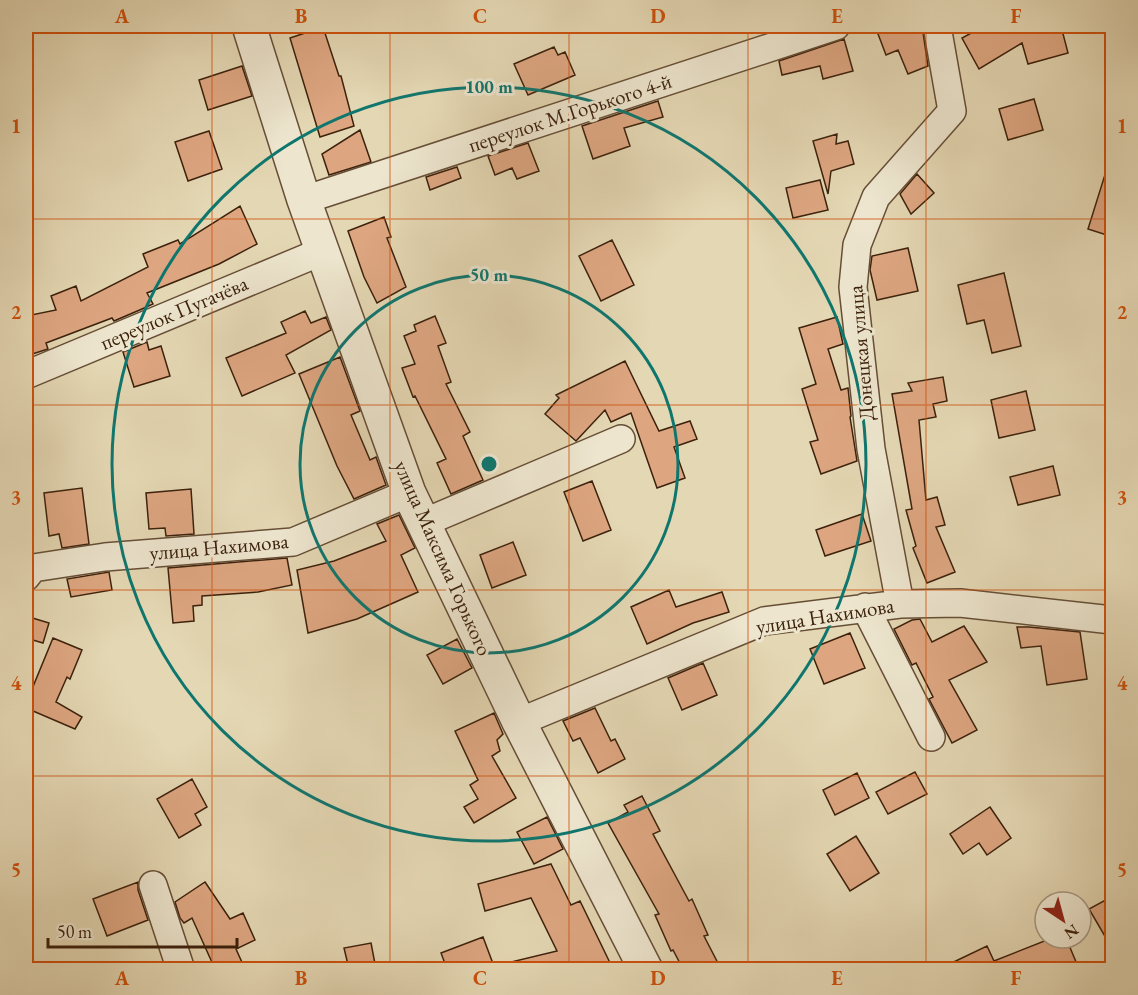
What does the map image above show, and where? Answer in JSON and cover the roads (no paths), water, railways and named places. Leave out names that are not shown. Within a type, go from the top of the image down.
[{"type":"street","name":"улица Максима Горького","points":[[249,26],[304,200],[409,493],[519,722],[646,969]]},
{"type":"street","name":"переулок М.Горького 4-й","points":[[304,200],[836,26]]},
{"type":"street","name":"Донецкая улица","points":[[900,604],[871,449],[853,287],[857,245],[876,197],[952,111],[937,26]]},
{"type":"street","name":"переулок Пугачёва","points":[[26,375],[323,250]]},
{"type":"street","points":[[423,523],[621,439]]},
{"type":"street","name":"улица Нахимова","points":[[26,577],[33,567],[105,556],[293,542],[409,493]]},
{"type":"street","name":"улица Нахимова","points":[[519,722],[764,621],[865,607],[960,603],[1113,620]]},
{"type":"street","points":[[865,607],[931,737]]},
{"type":"street","points":[[153,885],[181,969]]}]
